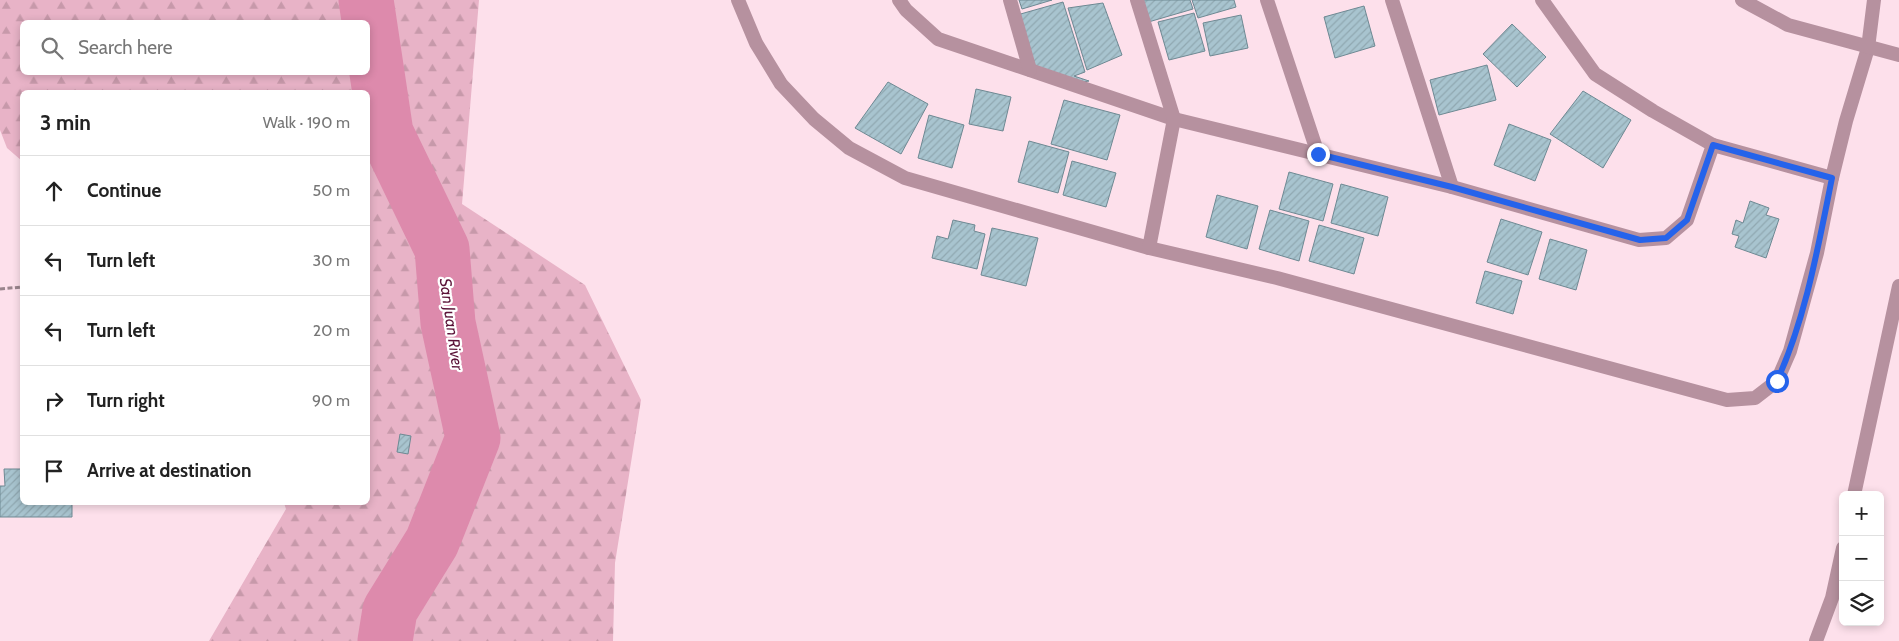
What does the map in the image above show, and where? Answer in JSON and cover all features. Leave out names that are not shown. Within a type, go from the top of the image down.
[{"type":"street","points":[[738,0],[756,43],[781,84],[814,119],[849,148],[905,178],[1149,248],[1277,278],[1727,400],[1755,398],[1777,381],[1790,351],[1817,253],[1846,121],[1868,48],[1874,0]]},
{"type":"street","points":[[899,0],[906,10],[938,39],[1174,119],[1452,187],[1640,240],[1666,238],[1687,220],[1713,145]]},
{"type":"street","points":[[1010,0],[1030,70]]},
{"type":"street","points":[[1137,0],[1174,119],[1149,248]]},
{"type":"street","points":[[1266,0],[1318,154]]},
{"type":"street","points":[[1392,0],[1452,187]]},
{"type":"street","points":[[1542,0],[1595,74],[1653,111],[1713,145],[1832,178]]},
{"type":"street","points":[[1742,0],[1788,25],[1899,55]]},
{"type":"street","points":[[1855,491],[1899,286]]},
{"type":"street","points":[[1816,641],[1832,598],[1839,566]]},
{"type":"path","points":[[0,289],[20,287]]},
{"type":"green space","points":[[0,0],[479,0],[462,204],[585,285],[641,400],[615,563],[613,641],[209,641],[286,509],[285,505],[370,505],[370,90],[20,90],[20,159],[7,148],[0,130]]},
{"type":"building","points":[[1019,0],[1052,0],[1022,9]]},
{"type":"building","points":[[1138,0],[1190,0],[1193,9],[1145,23]]},
{"type":"building","points":[[1192,0],[1234,0],[1236,7],[1198,18]]},
{"type":"building","points":[[1063,2],[1085,72],[1074,76],[1089,81],[1083,82],[1034,69],[1017,15]]},
{"type":"building","points":[[1103,3],[1122,55],[1087,70],[1068,8]]},
{"type":"building","points":[[1364,6],[1375,46],[1335,58],[1324,17]]},
{"type":"building","points":[[1194,13],[1205,51],[1169,60],[1158,22]]},
{"type":"building","points":[[1241,15],[1248,48],[1210,56],[1203,23]]},
{"type":"building","points":[[1512,24],[1546,57],[1517,87],[1483,54]]},
{"type":"building","points":[[1487,65],[1496,100],[1439,115],[1430,80]]},
{"type":"building","points":[[888,82],[928,104],[901,154],[855,128]]},
{"type":"building","points":[[976,89],[1011,97],[1003,131],[969,124]]},
{"type":"building","points":[[1583,91],[1631,120],[1603,168],[1550,134]]},
{"type":"building","points":[[1064,100],[1120,115],[1107,160],[1051,144]]},
{"type":"building","points":[[929,115],[964,125],[952,168],[918,158]]},
{"type":"building","points":[[1509,124],[1551,140],[1535,181],[1494,165]]},
{"type":"building","points":[[1029,141],[1069,152],[1058,193],[1018,182]]},
{"type":"building","points":[[1072,161],[1116,173],[1106,207],[1063,195]]},
{"type":"building","points":[[1289,172],[1333,184],[1323,221],[1279,209]]},
{"type":"building","points":[[1341,184],[1388,197],[1378,236],[1331,223]]},
{"type":"building","points":[[1217,195],[1258,206],[1247,249],[1206,237]]},
{"type":"building","points":[[1750,201],[1769,208],[1766,215],[1779,219],[1766,258],[1735,247],[1739,236],[1732,234],[1736,220],[1743,223]]},
{"type":"building","points":[[1270,210],[1309,221],[1299,261],[1259,249]]},
{"type":"building","points":[[1501,219],[1542,232],[1528,275],[1487,262]]},
{"type":"building","points":[[953,220],[975,225],[974,231],[985,234],[977,269],[932,258],[937,236],[948,239]]},
{"type":"building","points":[[1319,225],[1364,238],[1354,274],[1309,261]]},
{"type":"building","points":[[992,228],[1038,238],[1026,286],[981,275]]},
{"type":"building","points":[[1550,239],[1587,250],[1576,290],[1539,279]]},
{"type":"building","points":[[1485,271],[1522,281],[1513,314],[1476,303]]},
{"type":"building","points":[[400,434],[411,436],[408,454],[397,452]]},
{"type":"building","points":[[4,469],[20,469],[20,505],[72,505],[72,517],[0,517],[0,486],[5,486]]},
{"type":"waterway","name":"San Juan River","points":[[366,0],[369,20]]},
{"type":"waterway","name":"San Juan River","points":[[370,27],[386,133],[442,249],[448,323],[473,438],[432,542],[390,610],[385,641]]},
{"type":"route","points":[[1318,154],[1452,187],[1640,240],[1666,238],[1687,220],[1713,145],[1832,178],[1817,253],[1790,351],[1777,381]]}]
